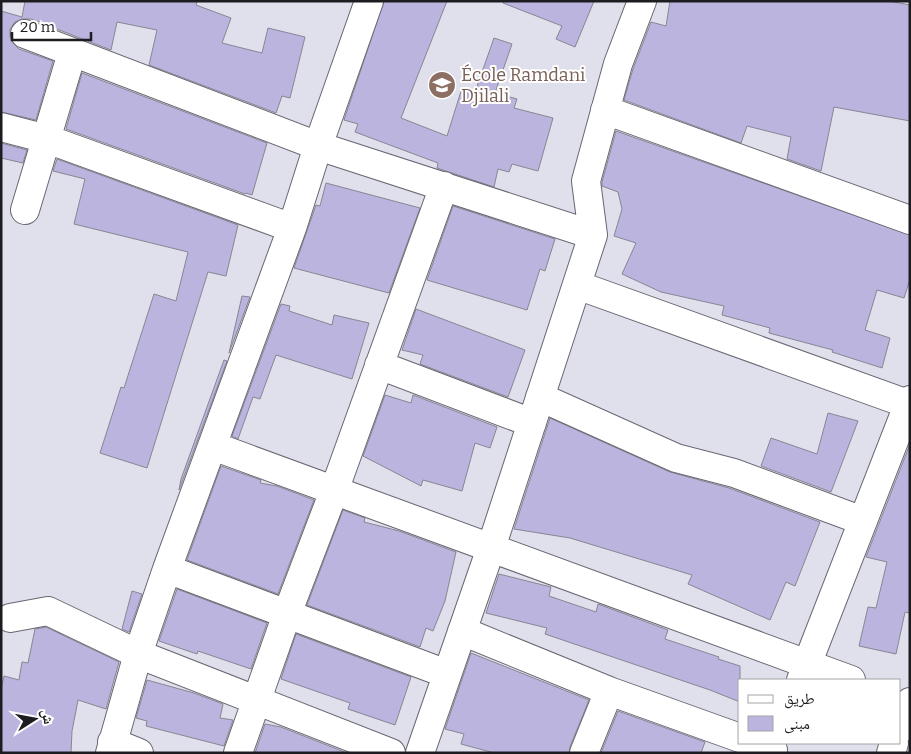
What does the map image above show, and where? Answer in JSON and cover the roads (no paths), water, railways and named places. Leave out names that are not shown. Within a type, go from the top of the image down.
[{"type":"street","points":[[139,753],[111,747],[138,654],[167,569],[292,228],[318,146],[369,1]]},
{"type":"street","points":[[420,753],[491,548],[593,234],[586,181],[618,64],[642,1]]},
{"type":"street","points":[[25,34],[318,146],[593,234]]},
{"type":"street","points":[[25,210],[72,53]]},
{"type":"street","points":[[605,110],[910,220]]},
{"type":"street","points":[[1,127],[47,139],[292,228]]},
{"type":"street","points":[[238,753],[444,186]]},
{"type":"street","points":[[577,285],[909,402],[804,672]]},
{"type":"street","points":[[379,365],[532,423]]},
{"type":"street","points":[[540,397],[676,458],[734,473],[863,521]]},
{"type":"street","points":[[213,446],[491,548],[804,672],[845,679]]},
{"type":"street","points":[[167,569],[447,674]]},
{"type":"street","points":[[10,618],[48,611],[138,654],[391,753]]},
{"type":"street","points":[[462,632],[609,691],[738,737]]},
{"type":"street","points":[[584,753],[609,691]]},
{"type":"street","points":[[901,726],[910,702]]},
{"type":"place","name":"École Ramdani Djilali","points":[[442,85]]}]
